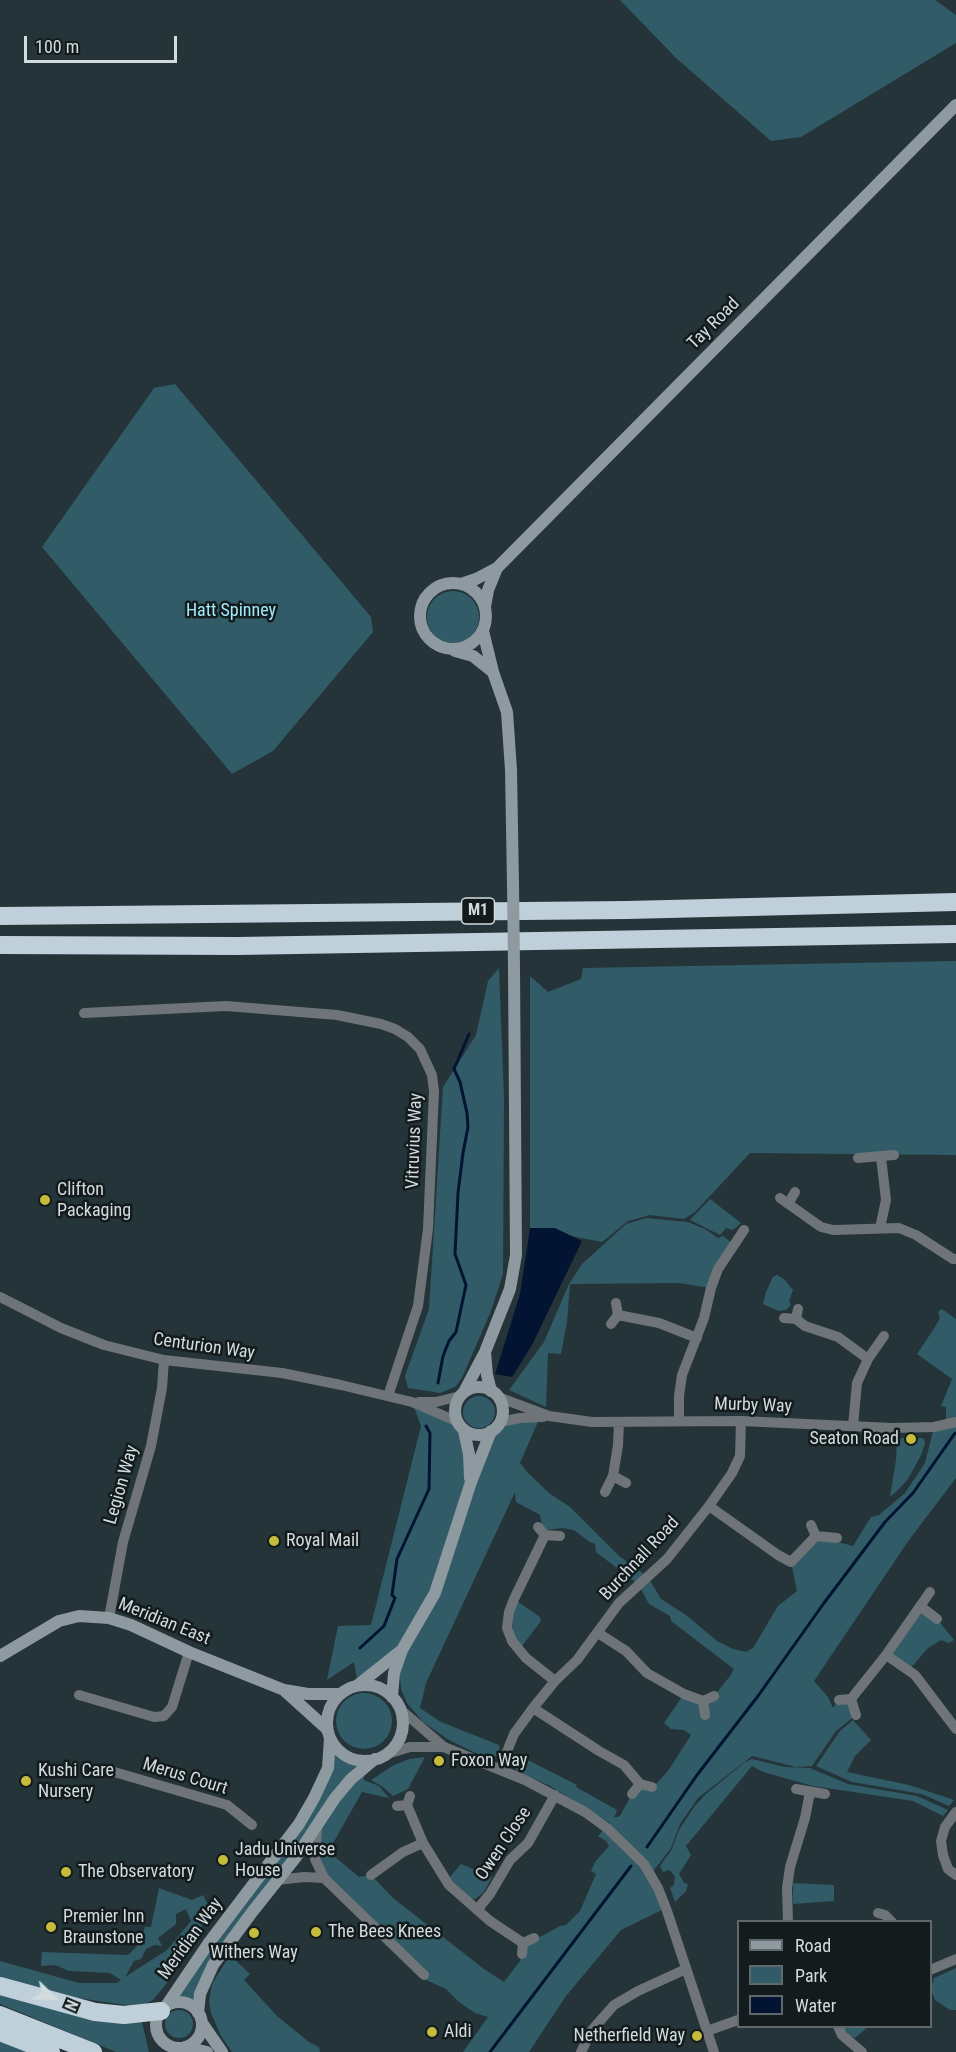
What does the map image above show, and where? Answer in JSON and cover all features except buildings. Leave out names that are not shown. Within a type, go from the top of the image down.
[{"type":"highway","name":"M1","points":[[0,916],[627,910],[956,902]]},
{"type":"highway","name":"M1","points":[[0,945],[237,946],[956,934]]},
{"type":"highway","points":[[0,1986],[95,2012],[124,2015],[164,2008]]},
{"type":"highway","points":[[0,2015],[93,2052]]},
{"type":"highway","points":[[0,2032],[51,2052]]},
{"type":"street","name":"Tay Road","points":[[461,584],[497,568],[956,105]]},
{"type":"street","name":"Tay Road","points":[[485,607],[488,590],[497,568]]},
{"type":"street","points":[[454,650],[471,645],[483,631],[486,619],[485,607],[480,596],[471,588],[450,583],[440,585],[431,591],[420,608],[419,618],[422,631],[430,641],[441,648],[473,657],[493,672]]},
{"type":"street","points":[[471,1482],[469,1454],[454,1408],[485,1352],[510,1289],[516,1255],[513,884],[509,734],[507,712],[493,672],[483,631]]},
{"type":"street","name":"Vitruvius Way","points":[[84,1013],[226,1006],[337,1015],[395,1029],[420,1049],[432,1075],[434,1091],[428,1229],[418,1306],[388,1396]]},
{"type":"street","points":[[858,1158],[894,1155]]},
{"type":"street","points":[[880,1157],[886,1200],[880,1228]]},
{"type":"street","points":[[795,1192],[784,1201],[821,1227],[833,1230],[899,1228],[909,1231],[956,1259]]},
{"type":"street","points":[[679,1421],[682,1375],[697,1338],[711,1288],[718,1269],[744,1230]]},
{"type":"street","points":[[723,1236],[733,1244]]},
{"type":"street","name":"Centurion Way","points":[[0,1296],[61,1328],[95,1342],[164,1360],[282,1373],[388,1396],[412,1402],[460,1426]]},
{"type":"street","points":[[616,1303],[614,1319],[659,1323],[697,1338]]},
{"type":"street","points":[[784,1318],[797,1314],[805,1326],[838,1337],[868,1359]]},
{"type":"street","points":[[853,1426],[857,1383],[868,1359],[884,1335]]},
{"type":"street","points":[[392,1696],[394,1673],[402,1650],[435,1593],[471,1482],[502,1414],[502,1405],[487,1375],[485,1352]]},
{"type":"street","name":"Legion Way","points":[[109,1618],[123,1542],[153,1436],[164,1360]]},
{"type":"street","points":[[462,1394],[473,1388],[483,1387],[495,1394]]},
{"type":"street","name":"Centurion Way","points":[[412,1402],[436,1402],[462,1394]]},
{"type":"street","name":"Murby Way","points":[[495,1394],[549,1416],[568,1420],[619,1423],[741,1421],[913,1428],[934,1427],[956,1422]]},
{"type":"street","name":"Murby Way","points":[[496,1427],[520,1418],[549,1416]]},
{"type":"street","name":"Burchnall Road","points":[[500,1769],[514,1734],[533,1708],[555,1681],[577,1660],[619,1603],[667,1559],[732,1473],[740,1456],[741,1421]]},
{"type":"street","points":[[605,1492],[613,1476],[619,1423]]},
{"type":"street","points":[[460,1426],[473,1435],[483,1435],[496,1427]]},
{"type":"street","points":[[613,1476],[626,1483]]},
{"type":"street","points":[[709,1506],[791,1562],[794,1573]]},
{"type":"street","points":[[811,1525],[816,1536]]},
{"type":"street","points":[[555,1681],[526,1658],[512,1641],[507,1628],[509,1612],[542,1531],[560,1536]]},
{"type":"street","points":[[791,1562],[816,1536]]},
{"type":"street","points":[[816,1536],[837,1538]]},
{"type":"street","points":[[839,1700],[851,1699],[930,1592]]},
{"type":"street","points":[[920,1606],[937,1619]]},
{"type":"street","name":"Meridian East","points":[[0,1656],[59,1622],[79,1616],[109,1618],[131,1625],[189,1652],[284,1690],[308,1694],[340,1694]]},
{"type":"street","points":[[598,1633],[626,1651],[647,1673],[684,1694],[703,1701],[714,1696]]},
{"type":"street","points":[[402,1650],[358,1685],[340,1694],[329,1709],[329,1733],[339,1751],[360,1760],[379,1757],[410,1747],[444,1747]]},
{"type":"street","points":[[79,1695],[153,1717],[164,1716],[172,1707],[189,1652]]},
{"type":"street","points":[[886,1654],[915,1675],[956,1729]]},
{"type":"street","points":[[358,1685],[373,1685],[392,1696],[400,1709],[444,1747],[500,1769],[555,1795],[607,1828],[644,1864],[658,1888],[714,2052]]},
{"type":"street","name":"Meridian East","points":[[284,1690],[329,1733]]},
{"type":"street","points":[[851,1699],[856,1714]]},
{"type":"street","points":[[703,1701],[705,1715]]},
{"type":"street","points":[[533,1708],[598,1751],[624,1765],[646,1785],[632,1794]]},
{"type":"street","points":[[379,1757],[398,1740],[402,1719],[400,1709]]},
{"type":"street","name":"Meridian Way","points":[[164,2008],[208,1944],[299,1824],[328,1768],[329,1733]]},
{"type":"street","name":"Meridian Way","points":[[200,2018],[200,1994],[213,1965],[335,1798],[351,1779],[379,1757]]},
{"type":"street","name":"Merus Court","points":[[104,1769],[227,1804],[252,1825]]},
{"type":"street","points":[[795,1789],[825,1794]]},
{"type":"street","points":[[788,1920],[787,1888],[790,1867],[805,1818],[810,1792]]},
{"type":"street","name":"Owen Close","points":[[477,1910],[490,1894],[510,1860],[528,1843],[555,1795]]},
{"type":"street","name":"Owen Close","points":[[404,1802],[423,1842],[449,1885],[477,1910],[526,1945]]},
{"type":"street","points":[[956,1812],[945,1827],[940,1841],[948,1869],[956,1875]]},
{"type":"street","points":[[316,1827],[315,1859],[324,1878],[424,1975]]},
{"type":"street","points":[[371,1875],[403,1852],[423,1842]]},
{"type":"street","points":[[277,1880],[304,1877],[324,1878]]},
{"type":"street","points":[[878,1913],[890,1920]]},
{"type":"street","points":[[932,1969],[956,1959]]},
{"type":"street","points":[[581,2052],[592,2030],[615,2005],[638,1991],[686,1970]]},
{"type":"street","points":[[158,2052],[159,2037],[156,2025],[164,2008],[176,2002],[186,2003],[200,2018],[222,2052]]},
{"type":"street","points":[[182,2049],[191,2045],[199,2036],[200,2018]]},
{"type":"street","points":[[707,2031],[737,2020]]},
{"type":"street","points":[[839,2028],[843,2035],[862,2052]]},
{"type":"street","points":[[159,2037],[169,2046],[207,2052]]},
{"type":"green space","points":[[620,0],[935,0],[956,15],[956,43],[801,137],[771,141],[676,58]]},
{"type":"green space","name":"Hatt Spinney","points":[[175,384],[371,617],[373,632],[273,751],[232,774],[42,547],[154,388]]},
{"type":"green space","points":[[453,591],[467,595],[475,603],[479,617],[475,631],[467,639],[453,643],[439,639],[431,631],[427,617],[431,603],[439,595]]},
{"type":"green space","points":[[956,961],[956,1155],[750,1153],[695,1212],[684,1219],[650,1215],[628,1221],[602,1242],[530,1228],[530,976],[548,992],[581,979],[583,968]]},
{"type":"green space","points":[[499,968],[504,1098],[503,1274],[491,1311],[462,1378],[455,1387],[440,1393],[408,1388],[405,1376],[429,1309],[443,1087],[476,1035],[488,981]]},
{"type":"green space","points":[[710,1199],[741,1223],[733,1230],[726,1228],[720,1235],[690,1220]]},
{"type":"green space","points":[[646,1218],[688,1222],[705,1229],[718,1238],[723,1236],[733,1244],[711,1288],[679,1283],[570,1284],[567,1322],[561,1354],[548,1353],[546,1407],[509,1390],[544,1342],[569,1284],[582,1264],[626,1224]]},
{"type":"green space","points":[[777,1275],[784,1279],[793,1290],[789,1301],[791,1305],[786,1310],[779,1311],[763,1304],[773,1277]]},
{"type":"green space","points":[[942,1309],[956,1319],[956,1478],[909,1540],[814,1681],[828,1697],[833,1708],[839,1700],[851,1699],[856,1715],[836,1731],[812,1766],[796,1767],[752,1756],[698,1798],[680,1824],[671,1848],[651,1874],[666,1908],[621,1930],[566,1996],[529,2052],[463,2052],[488,2017],[475,2013],[446,1989],[424,1979],[322,1878],[316,1828],[213,1965],[198,2013],[181,1999],[171,2004],[283,1847],[334,1745],[352,1759],[375,1759],[364,1767],[364,1780],[379,1786],[389,1798],[362,1792],[332,1845],[334,1856],[359,1877],[371,1875],[393,1898],[504,1982],[534,1938],[566,1925],[580,1911],[596,1874],[591,1871],[595,1862],[609,1846],[598,1836],[610,1823],[550,1786],[517,1771],[512,1765],[514,1753],[577,1785],[576,1787],[617,1810],[614,1818],[620,1816],[640,1784],[652,1787],[668,1771],[691,1735],[684,1730],[671,1729],[664,1723],[684,1694],[703,1701],[714,1696],[734,1669],[671,1621],[670,1616],[649,1604],[639,1585],[596,1552],[595,1544],[574,1530],[562,1528],[546,1530],[542,1527],[540,1515],[516,1502],[515,1492],[426,1683],[420,1708],[441,1722],[499,1745],[500,1754],[492,1758],[484,1757],[449,1740],[423,1722],[407,1703],[401,1689],[400,1676],[394,1673],[401,1651],[358,1685],[354,1662],[327,1680],[338,1626],[371,1625],[421,1426],[412,1402],[456,1421],[464,1431],[470,1480],[492,1431],[500,1422],[540,1417],[520,1463],[527,1472],[549,1493],[570,1507],[619,1556],[648,1577],[661,1599],[686,1615],[717,1641],[733,1649],[746,1652],[753,1648],[778,1606],[797,1591],[791,1562],[816,1536],[853,1546],[871,1517],[879,1515],[905,1493],[925,1463],[934,1427],[946,1424],[946,1407],[941,1406],[952,1379],[917,1354],[940,1318],[938,1312]]},
{"type":"green space","points":[[479,1396],[490,1401],[495,1412],[490,1423],[479,1428],[468,1423],[463,1412],[468,1401]]},
{"type":"green space","points":[[860,1426],[893,1428],[892,1444],[886,1446],[863,1441]]},
{"type":"green space","points":[[897,1438],[921,1438],[924,1439],[925,1444],[908,1479],[890,1497],[896,1460]]},
{"type":"green space","points":[[514,1599],[540,1617],[541,1621],[519,1650],[512,1641]]},
{"type":"green space","points":[[920,1606],[937,1619],[954,1640],[949,1643],[941,1640],[928,1648],[909,1670],[886,1655]]},
{"type":"green space","points":[[359,1693],[369,1693],[384,1701],[390,1710],[392,1721],[390,1732],[384,1741],[369,1749],[359,1749],[348,1744],[341,1737],[336,1726],[336,1716],[341,1705],[348,1698]]},
{"type":"green space","points":[[853,1720],[871,1740],[855,1756],[847,1772],[909,1785],[954,1800],[949,1806],[922,1794],[852,1782],[816,1766],[840,1731]]},
{"type":"green space","points":[[425,1757],[408,1789],[393,1796],[371,1780],[394,1765],[409,1759]]},
{"type":"green space","points":[[752,1759],[785,1767],[810,1768],[848,1784],[917,1796],[948,1810],[943,1816],[913,1801],[813,1786],[763,1772],[752,1766],[686,1846],[691,1855],[679,1874],[684,1883],[688,1884],[686,1891],[675,1902],[670,1888],[674,1885],[675,1876],[669,1870],[663,1872],[660,1866],[672,1849],[679,1830],[694,1807],[706,1794],[745,1762]]},
{"type":"green space","points":[[461,1864],[492,1877],[484,1892],[475,1899],[470,1898],[449,1878]]},
{"type":"green space","points":[[793,1883],[834,1885],[834,1901],[793,1904]]},
{"type":"green space","points":[[159,1888],[192,1900],[203,1895],[210,1908],[211,1916],[204,1923],[172,1977],[153,2000],[138,2007],[72,1997],[0,1979],[0,1961],[79,1983],[117,1983],[121,1980],[110,1973],[69,1971],[55,1965],[41,1966],[42,1952],[128,1955],[139,1944],[145,1927],[151,1927]],"holes":[[[186,1909],[191,1921],[167,1950],[125,1977],[134,1961],[141,1959],[146,1949],[154,1945],[162,1946],[158,1938],[176,1924],[176,1914]]]},
{"type":"green space","points":[[230,1955],[250,1974],[244,1980],[277,2016],[309,2042],[319,2047],[320,2052],[232,2052],[221,2036],[211,2013],[209,2001],[212,1984]]},
{"type":"green space","points":[[956,1968],[956,2010],[950,2010],[935,2000],[932,1984],[934,1978]]},
{"type":"green space","points":[[0,1987],[140,2014],[149,2052],[116,2052],[0,2004]]},
{"type":"green space","points":[[179,2010],[189,2014],[193,2024],[189,2034],[179,2038],[169,2034],[165,2024],[169,2014]]},
{"type":"green space","points":[[843,2028],[867,2028],[855,2038]]},
{"type":"green space","points":[[0,2033],[51,2052],[0,2052]]},
{"type":"water","points":[[530,1228],[555,1228],[582,1241],[532,1345],[512,1377],[495,1374],[520,1294]]},
{"type":"waterway","points":[[438,1383],[443,1356],[449,1341],[456,1332],[466,1285],[455,1254],[458,1193],[468,1127],[460,1082],[454,1069],[469,1034]]},
{"type":"waterway","points":[[360,1648],[384,1626],[395,1598],[392,1595],[397,1559],[429,1489],[430,1433],[426,1426]]},
{"type":"waterway","points":[[647,1847],[697,1775],[758,1696],[824,1603],[885,1522],[913,1493],[955,1433]]},
{"type":"waterway","points":[[490,2052],[631,1866]]},
{"type":"place","name":"Clifton Packaging","points":[[45,1200]]},
{"type":"place","name":"Seaton Road","points":[[911,1439]]},
{"type":"place","name":"Royal Mail","points":[[274,1541]]},
{"type":"place","name":"Foxon Way","points":[[439,1761]]},
{"type":"place","name":"Kushi Care Nursery","points":[[26,1781]]},
{"type":"place","name":"Jadu Universe House","points":[[223,1860]]},
{"type":"place","name":"The Observatory","points":[[66,1872]]},
{"type":"place","name":"Premier Inn Braunstone","points":[[51,1927]]},
{"type":"place","name":"The Bees Knees","points":[[316,1932]]},
{"type":"place","name":"Withers Way","points":[[254,1933]]},
{"type":"place","name":"Aldi","points":[[432,2032]]},
{"type":"place","name":"Netherfield Way","points":[[697,2036]]}]
